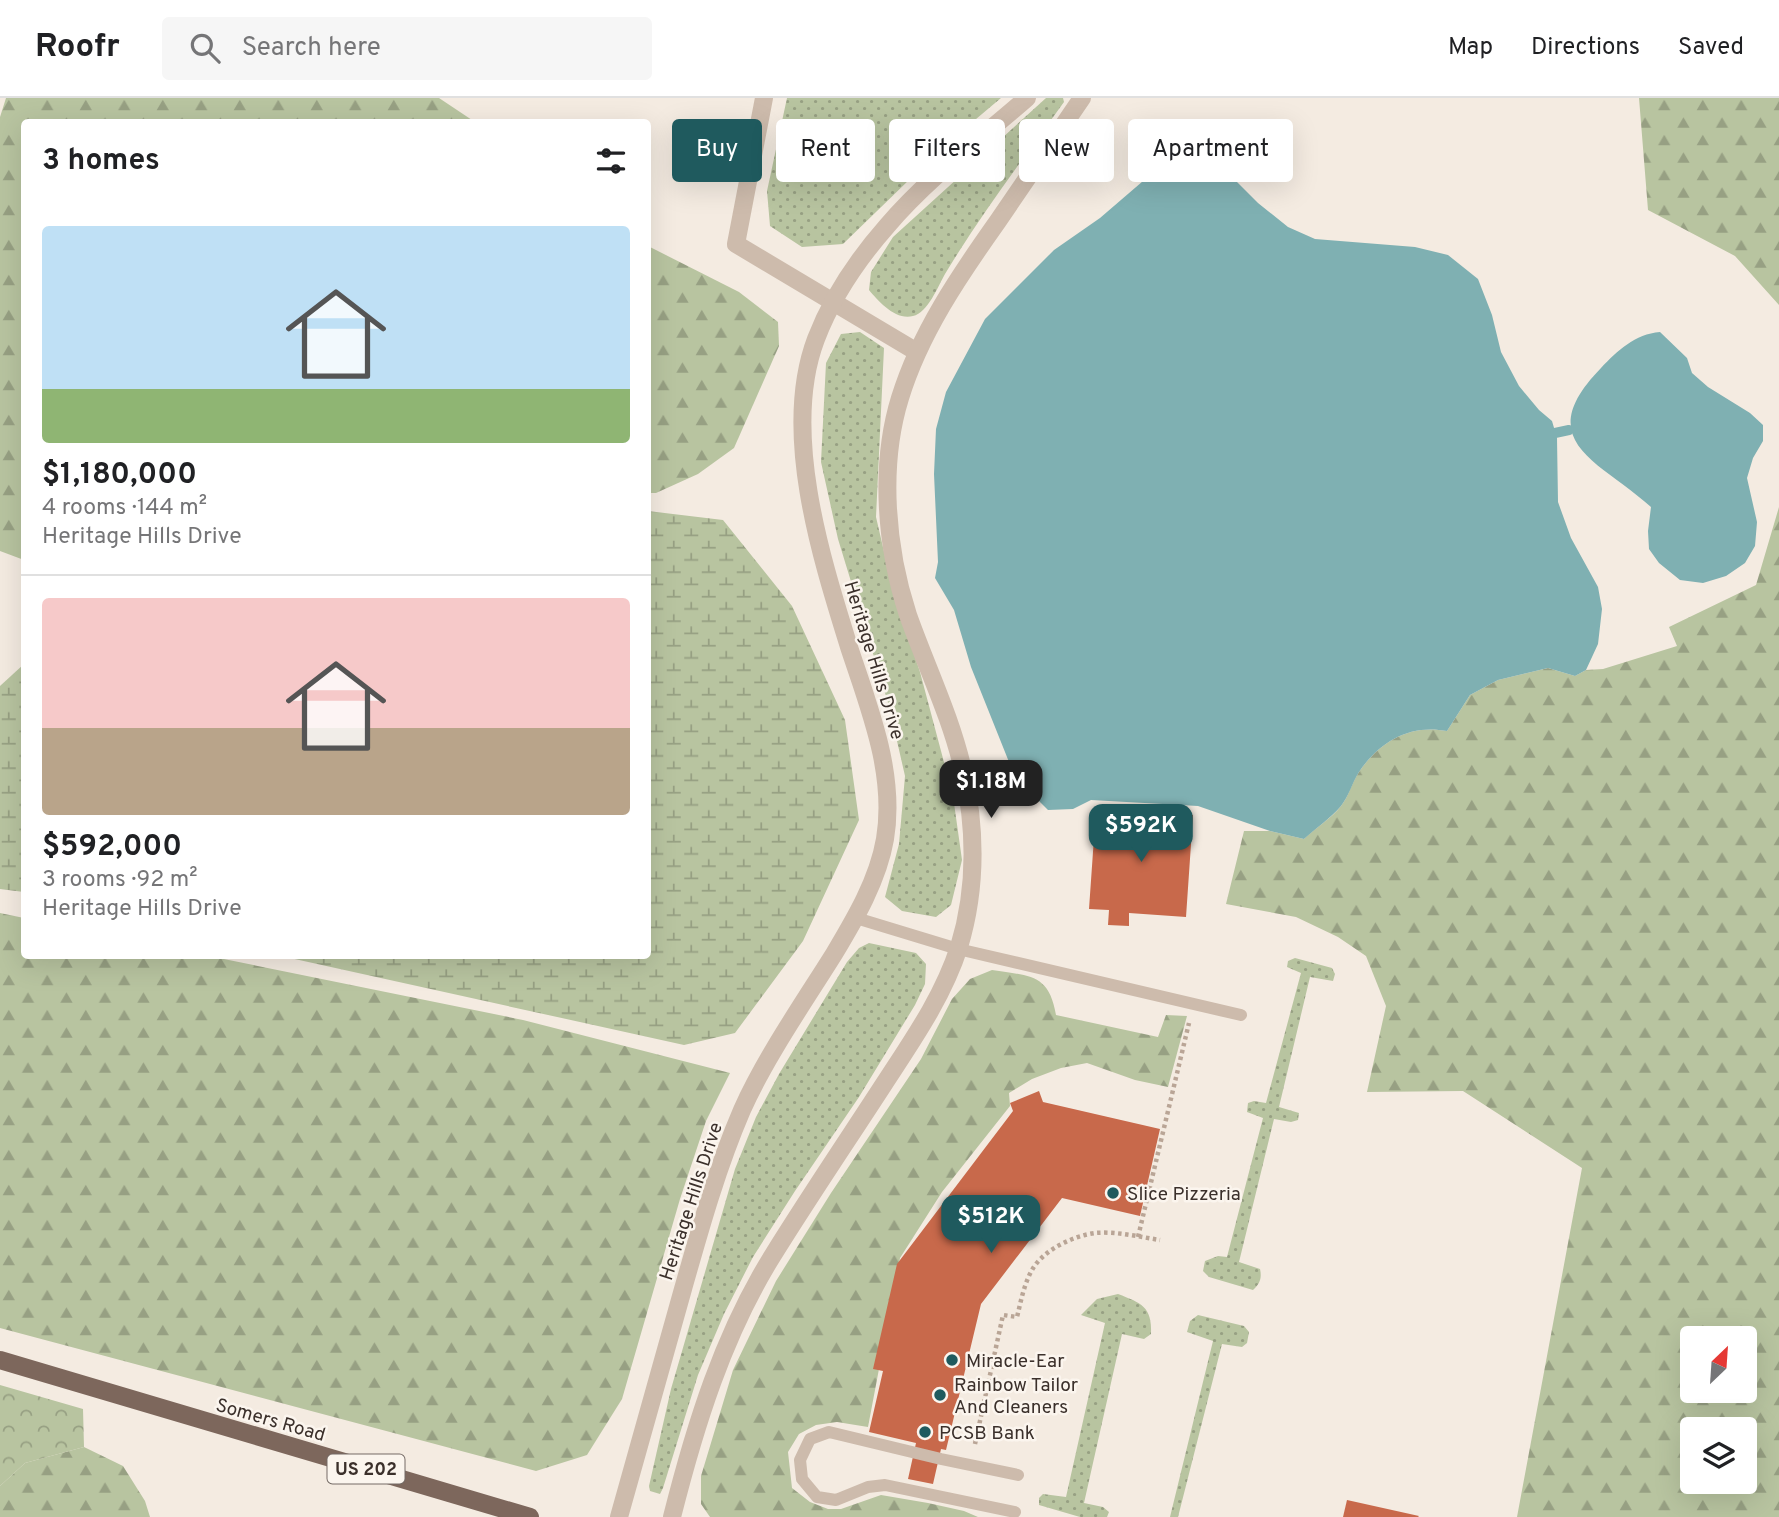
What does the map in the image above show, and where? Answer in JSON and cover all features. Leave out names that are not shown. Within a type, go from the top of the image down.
[{"type":"main road","name":"Somers Road","points":[[0,1360],[530,1517]]},
{"type":"street","points":[[764,98],[736,244],[918,352]]},
{"type":"street","name":"Heritage Hills Drive","points":[[619,1517],[720,1164],[739,1118],[773,1053],[856,918],[874,876],[885,839],[887,802],[884,763],[821,554],[809,496],[803,439],[806,385],[815,342],[833,301],[856,264],[889,223],[923,189],[1027,98]]},
{"type":"street","points":[[672,1517],[690,1449],[736,1321],[771,1258],[919,1031],[941,990],[958,949],[970,905],[974,862],[971,812],[962,765],[907,611],[894,555],[888,499],[891,450],[899,401],[918,352],[943,304],[1082,98]]},
{"type":"lane","points":[[856,918],[958,949],[1241,1014]]},
{"type":"lane","points":[[1015,1512],[885,1485],[868,1487],[836,1500],[817,1497],[802,1479],[800,1460],[810,1439],[830,1432],[1018,1475]]},
{"type":"path","points":[[1138,1237],[1190,1018]]},
{"type":"path","points":[[975,1444],[1003,1315],[1017,1317],[1033,1268],[1048,1251],[1076,1238],[1096,1233],[1160,1240]]},
{"type":"green space","points":[[6,98],[439,98],[470,119],[21,119],[21,559],[0,551],[0,117]]},
{"type":"green space","points":[[787,98],[1001,98],[976,119],[889,119],[889,182],[907,182],[843,244],[802,247],[770,226],[767,191],[776,149],[776,182],[875,182],[875,119],[782,119]]},
{"type":"green space","points":[[1046,98],[1063,98],[1064,102],[1052,119],[1023,119]]},
{"type":"green space","points":[[1639,98],[1779,98],[1779,305],[1735,256],[1648,210]]},
{"type":"green space","points":[[1019,123],[1019,165],[973,230],[928,305],[913,316],[894,313],[869,290],[871,272],[893,237],[954,182],[1005,182],[1005,135]]},
{"type":"green space","points":[[651,248],[739,292],[778,322],[779,346],[734,448],[698,474],[651,493]]},
{"type":"green space","points":[[860,332],[884,348],[876,517],[892,586],[920,672],[953,796],[962,860],[951,905],[936,917],[902,911],[885,897],[899,844],[905,776],[889,706],[838,539],[821,462],[826,363],[841,334]]},
{"type":"green space","points":[[1779,507],[1779,1517],[1517,1517],[1582,1168],[1463,1091],[1367,1092],[1386,1006],[1366,956],[1338,937],[1296,917],[1226,904],[1244,831],[1270,831],[1304,839],[1341,806],[1367,761],[1397,737],[1421,730],[1447,731],[1470,695],[1498,680],[1548,668],[1575,676],[1586,670],[1603,669],[1677,646],[1669,627],[1756,585]]},
{"type":"green space","points":[[651,511],[723,520],[792,606],[845,720],[859,820],[803,941],[735,1033],[684,1045],[295,959],[651,959]]},
{"type":"green space","points":[[21,667],[21,892],[0,889],[0,686]]},
{"type":"green space","points":[[0,913],[21,917],[21,959],[224,959],[523,1020],[730,1073],[706,1121],[680,1199],[622,1399],[587,1455],[536,1471],[0,1328]]},
{"type":"green space","points":[[869,943],[916,953],[926,964],[925,984],[859,1097],[753,1257],[724,1314],[698,1375],[663,1488],[660,1494],[650,1491],[671,1389],[735,1169],[756,1117],[779,1074],[847,962],[859,948]]},
{"type":"green space","points":[[1295,958],[1332,968],[1335,974],[1333,981],[1310,977],[1279,1107],[1299,1113],[1298,1120],[1291,1122],[1274,1119],[1239,1262],[1260,1269],[1260,1281],[1253,1290],[1209,1277],[1203,1271],[1205,1261],[1218,1256],[1227,1257],[1263,1118],[1247,1112],[1248,1103],[1266,1103],[1301,973],[1287,967],[1288,961]]},
{"type":"green space","points":[[992,970],[1035,979],[1048,991],[1056,1015],[1158,1037],[1166,1015],[1187,1016],[1168,1087],[1135,1080],[1087,1063],[1061,1068],[1032,1079],[1009,1093],[1010,1106],[942,1192],[900,1258],[868,1427],[837,1422],[816,1425],[799,1434],[788,1452],[792,1488],[810,1502],[828,1509],[841,1509],[881,1495],[964,1511],[978,1517],[710,1517],[701,1504],[701,1476],[733,1370],[776,1281],[921,1059],[952,999],[970,979]]},
{"type":"green space","points":[[1118,1294],[1144,1307],[1150,1317],[1151,1334],[1144,1339],[1122,1334],[1084,1503],[1103,1507],[1109,1512],[1107,1517],[1080,1517],[1039,1505],[1039,1498],[1043,1494],[1066,1497],[1105,1323],[1081,1315],[1097,1299]]},
{"type":"green space","points":[[1198,1315],[1244,1326],[1249,1332],[1247,1343],[1242,1347],[1222,1344],[1178,1517],[1170,1517],[1213,1341],[1187,1332],[1190,1321]]},
{"type":"green space","points":[[0,1385],[83,1409],[84,1447],[25,1463],[0,1486]]},
{"type":"green space","points":[[84,1447],[123,1466],[145,1501],[150,1517],[0,1517],[0,1486],[25,1463]]},
{"type":"water","points":[[1142,182],[1237,182],[1288,227],[1315,239],[1415,247],[1448,255],[1478,279],[1492,315],[1501,352],[1519,386],[1552,421],[1557,438],[1558,502],[1571,538],[1598,587],[1602,609],[1598,644],[1586,670],[1575,676],[1548,668],[1498,680],[1470,695],[1447,731],[1421,730],[1397,737],[1367,761],[1341,806],[1304,839],[1270,831],[1198,806],[1091,800],[1073,809],[1048,810],[1015,777],[971,667],[954,610],[935,578],[938,562],[934,474],[936,429],[946,392],[985,319],[1054,250],[1100,218]]},
{"type":"water","points":[[1660,332],[1687,358],[1692,373],[1763,425],[1763,441],[1753,458],[1747,478],[1757,522],[1755,546],[1745,563],[1726,576],[1703,583],[1680,580],[1659,563],[1649,549],[1651,507],[1594,462],[1580,448],[1572,432],[1571,414],[1580,393],[1601,368],[1635,340]]},
{"type":"building","points":[[1096,809],[1193,815],[1186,917],[1129,913],[1129,926],[1108,925],[1109,910],[1089,909]]},
{"type":"building","points":[[1039,1091],[1043,1102],[1160,1129],[1140,1216],[1062,1198],[981,1304],[946,1450],[941,1449],[933,1484],[908,1479],[916,1443],[869,1432],[883,1371],[873,1369],[897,1264],[1013,1111],[1010,1103]]},
{"type":"building","points":[[1347,1500],[1419,1516],[1343,1517]]},
{"type":"waterway","points":[[1555,433],[1569,430]]},
{"type":"place","name":"Slice Pizzeria","points":[[1113,1193]]},
{"type":"place","name":"Miracle-Ear","points":[[952,1360]]},
{"type":"place","name":"Rainbow Tailor And Cleaners","points":[[940,1395]]},
{"type":"place","name":"PCSB Bank","points":[[925,1432]]}]
